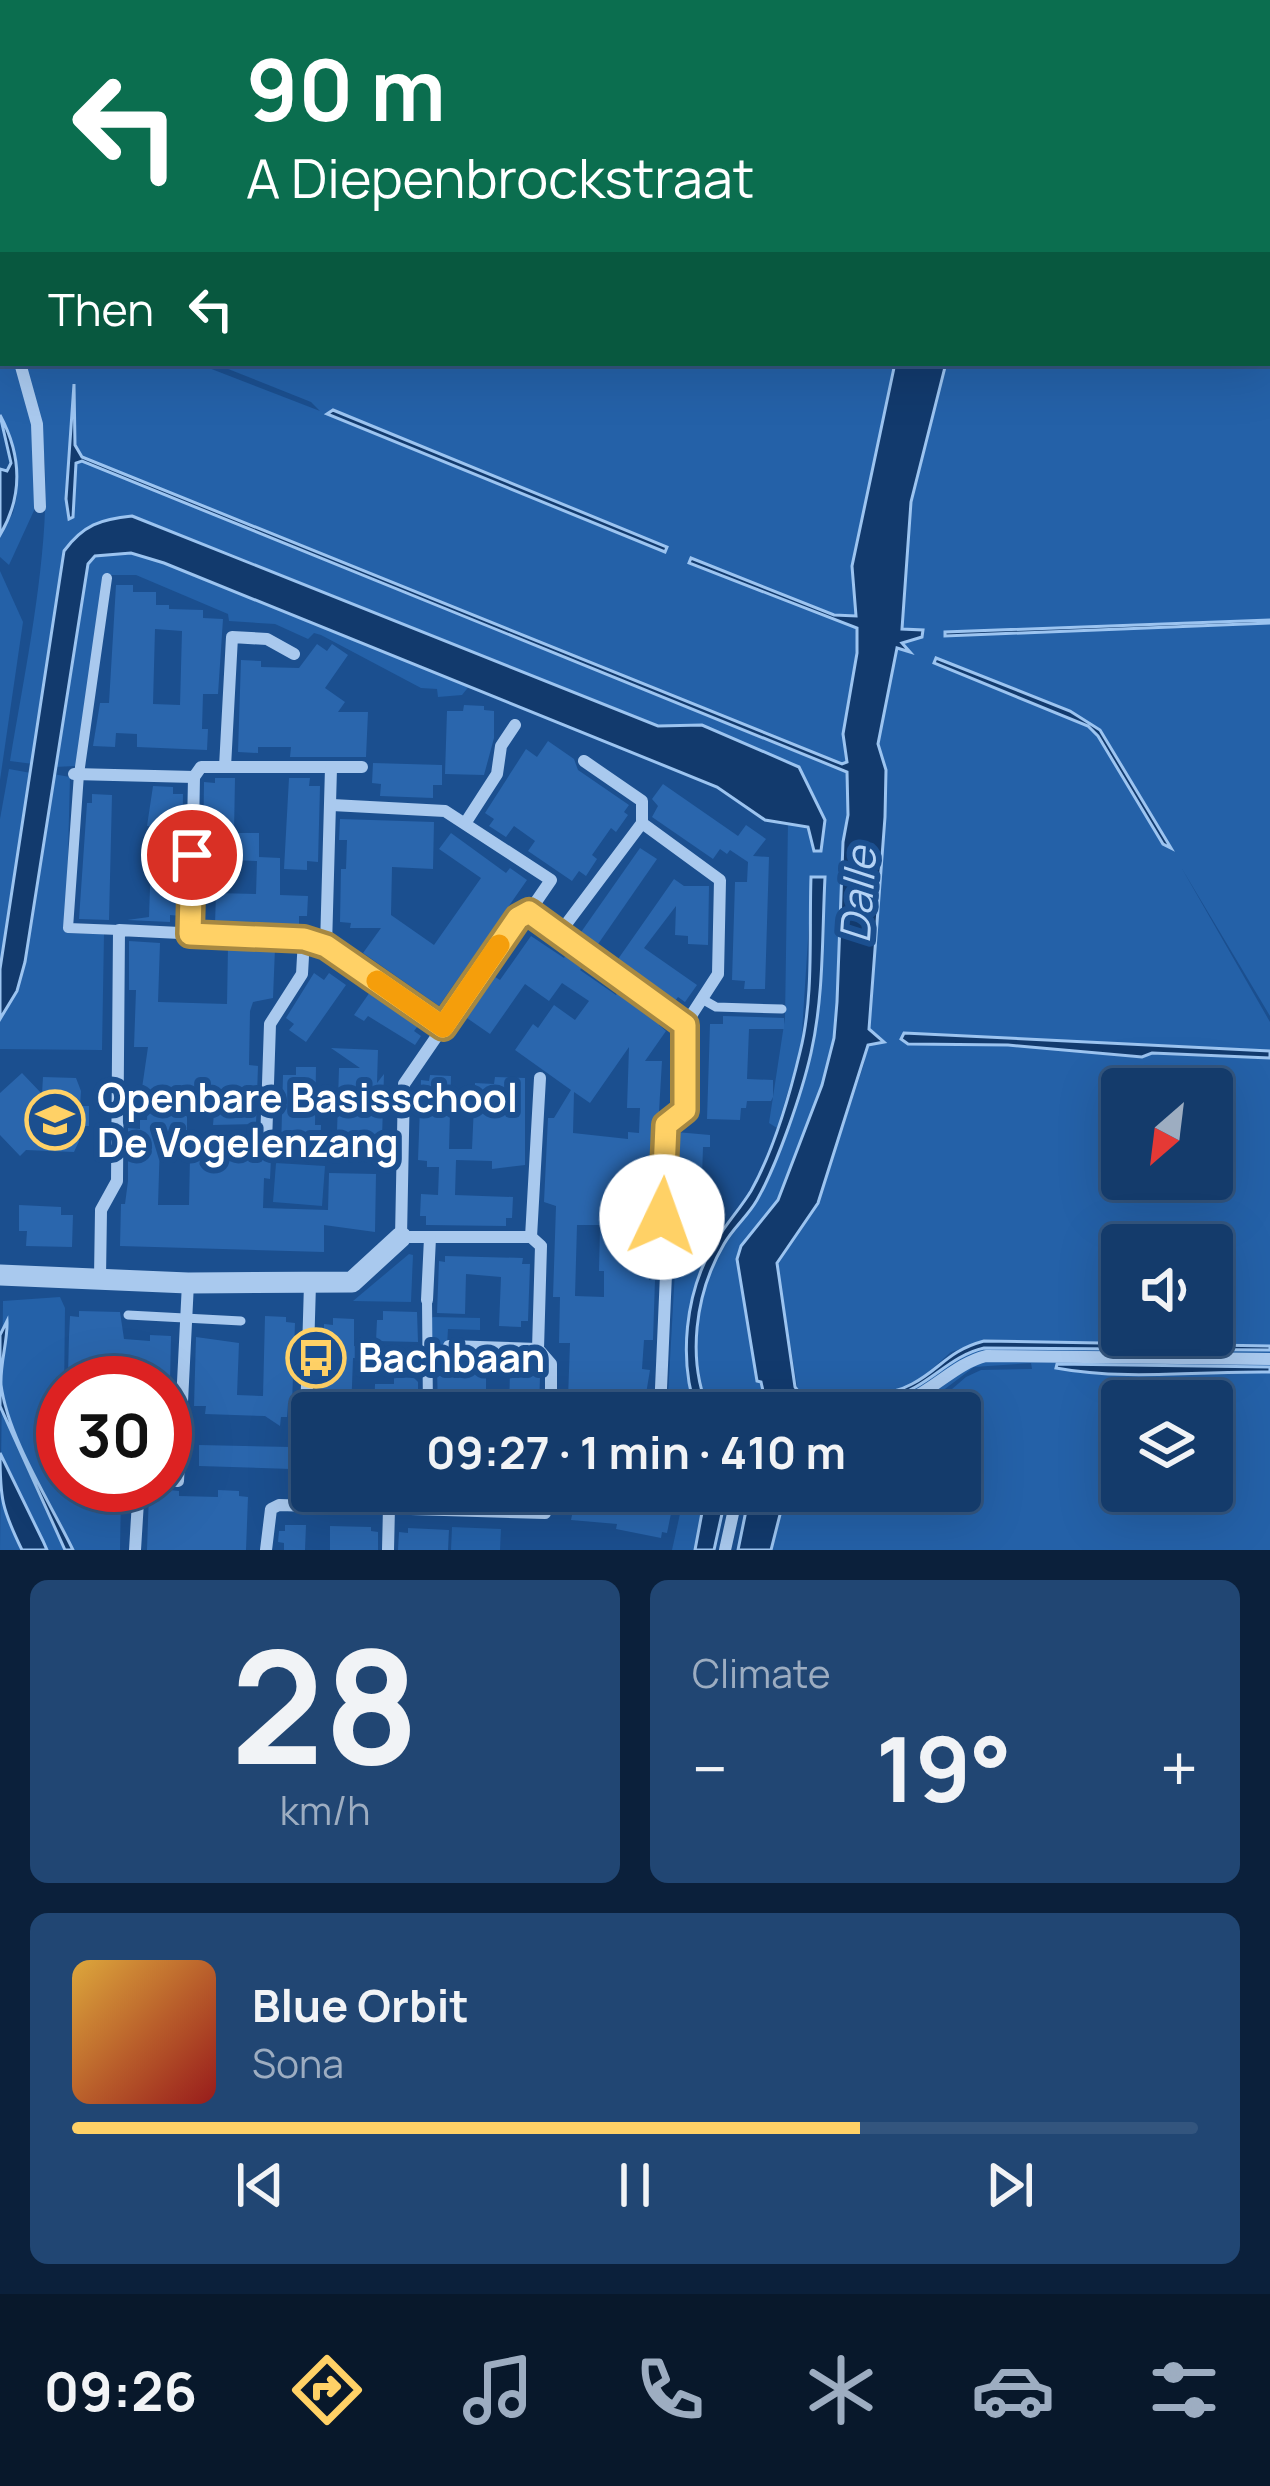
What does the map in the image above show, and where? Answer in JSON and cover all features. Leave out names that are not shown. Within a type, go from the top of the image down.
[{"type":"street","points":[[21,366],[38,424],[40,507]]},
{"type":"street","points":[[107,578],[77,774],[68,928],[304,939],[326,946],[443,1027]]},
{"type":"street","points":[[225,767],[232,637],[267,640],[294,655]]},
{"type":"street","points":[[466,822],[497,774],[500,746],[515,724]]},
{"type":"street","points":[[558,935],[642,823],[642,801],[584,761]]},
{"type":"street","points":[[190,934],[194,777],[201,767],[362,767]]},
{"type":"street","points":[[326,946],[331,768]]},
{"type":"street","points":[[77,774],[194,777]]},
{"type":"street","points":[[332,805],[445,811],[551,880],[529,912],[518,918],[404,1084],[401,1237]]},
{"type":"street","points":[[642,823],[720,880],[718,974],[685,1025],[685,1110],[666,1125],[661,1392]]},
{"type":"street","points":[[529,912],[685,1025]]},
{"type":"street","points":[[100,1278],[100,1210],[116,1181],[119,930]]},
{"type":"street","points":[[190,1141],[266,1143],[270,1024],[302,974],[304,939]]},
{"type":"street","points":[[531,1237],[540,1078]]},
{"type":"street","points":[[0,1275],[188,1283],[352,1282],[401,1237],[531,1237],[541,1246],[538,1349],[551,1364],[551,1392]]},
{"type":"street","points":[[428,1392],[430,1238]]},
{"type":"street","points":[[185,1356],[188,1283]]},
{"type":"street","points":[[307,1392],[310,1284]]},
{"type":"street","points":[[449,1346],[538,1349]]},
{"type":"street","points":[[923,1392],[961,1365],[986,1356],[1270,1359]]},
{"type":"street","points":[[266,1550],[271,1509],[291,1506]]},
{"type":"street","points":[[135,1550],[137,1512]]},
{"type":"street","points":[[388,1550],[389,1512]]},
{"type":"street","points":[[515,1512],[545,1512]]},
{"type":"street","points":[[725,1550],[733,1512]]},
{"type":"lane","points":[[702,999],[716,1006],[782,1010]]},
{"type":"lane","points":[[337,1154],[402,1155]]},
{"type":"lane","points":[[128,1315],[241,1321]]},
{"type":"shaded area","points":[[0,366],[17,366],[34,426],[37,504],[9,565],[0,557],[0,535],[17,496],[16,454],[0,415]]},
{"type":"shaded area","points":[[24,366],[204,366],[320,411],[311,402],[221,366],[894,366],[852,566],[857,616],[834,615],[692,558],[690,564],[857,628],[847,763],[842,764],[82,457],[75,445],[74,385],[69,518],[73,516],[75,462],[82,461],[847,772],[834,1038],[822,1085],[778,1200],[741,1246],[765,1392],[704,1392],[698,1326],[715,1262],[760,1192],[775,1159],[803,1082],[815,1031],[823,965],[824,877],[812,877],[801,1048],[777,1128],[769,1123],[785,1018],[788,821],[808,827],[814,850],[820,851],[825,820],[799,767],[702,725],[658,726],[132,516],[64,551],[33,764],[10,761],[36,607],[44,527],[44,454]],"holes":[[[333,411],[666,547],[665,551],[329,414]]]},
{"type":"shaded area","points":[[945,366],[1270,366],[1270,620],[945,635],[1270,623],[1270,1016],[1181,867],[1270,1022],[1270,1051],[902,1035],[908,1044],[1008,1045],[1142,1057],[1152,1053],[1270,1058],[1270,1346],[1233,1345],[1233,1224],[1101,1224],[1101,1343],[984,1341],[951,1352],[903,1389],[798,1391],[777,1263],[818,1203],[864,1064],[885,817],[886,770],[878,744],[897,648],[922,637],[922,630],[902,630],[911,502]],"holes":[[[936,659],[1070,711],[1100,730],[1170,847],[1163,844],[1088,726],[935,663]]]},
{"type":"shaded area","points":[[131,553],[470,685],[462,695],[438,697],[437,689],[421,688],[321,635],[314,633],[308,639],[275,624],[229,621],[228,614],[136,575],[105,575],[76,766],[54,767],[88,564],[95,556]]},
{"type":"shaded area","points":[[0,571],[23,622],[0,780]]},
{"type":"shaded area","points":[[9,769],[31,773],[0,969],[0,819]]},
{"type":"shaded area","points":[[53,774],[70,777],[66,933],[104,934],[102,1050],[0,1049],[0,1019],[17,991],[25,962]]},
{"type":"shaded area","points":[[276,1163],[325,1166],[322,1206],[273,1202]]},
{"type":"shaded area","points":[[664,1239],[716,1241],[694,1288],[692,1392],[668,1392],[675,1271],[664,1251]]},
{"type":"shaded area","points":[[413,1255],[411,1302],[353,1301]]},
{"type":"shaded area","points":[[60,1297],[65,1308],[64,1356],[36,1356],[36,1512],[121,1512],[120,1550],[0,1550],[3,1301]]},
{"type":"shaded area","points":[[433,1317],[480,1318],[480,1330],[448,1329],[446,1362],[437,1362],[428,1354]]},
{"type":"shaded area","points":[[999,1346],[1101,1348],[1101,1353],[1006,1352],[919,1392],[897,1392],[913,1389],[957,1356]]},
{"type":"shaded area","points":[[1233,1349],[1270,1350],[1270,1355],[1233,1355]]},
{"type":"shaded area","points":[[977,1361],[1270,1362],[1270,1367],[1057,1364],[1063,1370],[1270,1372],[1270,1550],[771,1550],[781,1512],[981,1512],[981,1392],[948,1392],[981,1370],[1032,1369],[1031,1363],[974,1367],[941,1392],[914,1392]]},
{"type":"shaded area","points":[[680,1512],[702,1512],[695,1550],[672,1550]]},
{"type":"shaded area","points":[[452,1527],[501,1529],[500,1550],[451,1550]]},
{"type":"water","name":"Dalle","points":[[894,366],[945,366],[911,502],[902,629],[923,630],[922,637],[902,643],[910,652],[897,648],[878,744],[886,770],[885,817],[869,1029],[884,1042],[868,1045],[818,1203],[777,1263],[795,1387],[812,1392],[763,1392],[757,1381],[737,1259],[741,1246],[778,1200],[822,1085],[834,1038],[847,772],[82,461],[76,463],[73,517],[69,519],[66,499],[74,384],[75,445],[82,457],[842,764],[847,762],[843,734],[857,628],[689,563],[691,558],[834,615],[856,616],[852,566]]},
{"type":"water","points":[[333,410],[667,547],[665,552],[327,414]]},
{"type":"water","points":[[0,415],[13,446],[17,476],[13,506],[0,535],[0,469],[7,471],[11,463]]},
{"type":"water","points":[[132,516],[658,726],[702,725],[799,767],[825,820],[821,851],[814,851],[808,827],[765,820],[717,787],[164,563],[131,553],[95,556],[88,564],[25,962],[17,991],[0,1019],[0,969],[64,551],[94,525]]},
{"type":"water","points":[[1270,623],[945,636],[945,632]]},
{"type":"water","points":[[936,658],[1070,711],[1100,730],[1171,848],[1163,844],[1088,726],[934,663]]},
{"type":"water","points":[[811,877],[825,877],[820,988],[811,1053],[773,1168],[753,1206],[724,1244],[706,1284],[696,1350],[703,1392],[691,1392],[686,1349],[696,1284],[774,1141],[800,1052],[810,965]]},
{"type":"water","points":[[904,1033],[1270,1051],[1270,1058],[1152,1053],[1142,1057],[1008,1045],[908,1044],[901,1039]]},
{"type":"water","points":[[7,1321],[1,1385],[36,1486],[0,1406],[0,1335]]},
{"type":"water","points":[[984,1341],[1101,1343],[1101,1349],[984,1348],[915,1387],[890,1392]]},
{"type":"water","points":[[1233,1345],[1270,1346],[1270,1350],[1233,1350]]},
{"type":"water","points":[[1057,1364],[1270,1367],[1270,1372],[1109,1374],[1056,1368]]},
{"type":"water","points":[[0,1453],[47,1550],[22,1550],[3,1503]]},
{"type":"water","points":[[48,1512],[54,1512],[73,1550],[65,1550]]},
{"type":"water","points":[[702,1512],[722,1512],[714,1550],[695,1550]]},
{"type":"water","points":[[746,1512],[781,1512],[771,1550],[738,1550]]},
{"type":"building","points":[[116,585],[133,585],[133,592],[156,592],[156,605],[203,610],[203,618],[223,619],[218,694],[203,694],[207,750],[137,747],[137,734],[116,733],[115,747],[93,746],[100,703],[109,703]],"holes":[[[155,629],[182,631],[180,705],[153,704]]]},
{"type":"building","points":[[317,644],[327,651],[332,644],[348,655],[325,688],[345,702],[338,712],[368,712],[366,757],[290,757],[291,747],[238,752],[241,660],[261,661],[261,667],[299,668]]},
{"type":"building","points":[[464,705],[494,711],[494,738],[484,775],[445,774],[447,711],[463,711]]},
{"type":"building","points":[[548,741],[574,759],[578,770],[629,805],[616,832],[611,828],[592,855],[597,859],[586,876],[579,871],[572,881],[528,851],[535,841],[514,826],[506,837],[489,826],[494,819],[485,813],[526,749],[537,757]]},
{"type":"building","points":[[373,763],[442,765],[442,785],[433,785],[433,798],[380,796],[381,784],[372,783]]},
{"type":"building","points":[[215,778],[235,778],[234,833],[259,833],[259,857],[280,858],[280,895],[308,896],[307,916],[299,916],[299,928],[215,924],[216,893],[256,894],[257,861],[233,860],[233,867],[212,867],[212,859],[203,858],[204,782],[215,783]]},
{"type":"building","points":[[289,778],[310,778],[309,786],[320,786],[318,862],[307,861],[307,870],[284,869]]},
{"type":"building","points":[[663,784],[738,836],[746,825],[766,839],[753,856],[769,857],[765,989],[744,989],[745,981],[732,980],[735,882],[747,882],[748,862],[720,849],[713,859],[652,817],[658,806],[652,799]]},
{"type":"building","points":[[153,786],[173,787],[173,794],[183,794],[181,916],[170,915],[170,922],[127,920],[149,917],[152,826],[147,826]]},
{"type":"building","points":[[92,794],[112,795],[109,920],[79,919],[87,803],[92,803]]},
{"type":"building","points":[[340,819],[434,822],[433,869],[392,867],[391,915],[434,945],[481,878],[439,849],[451,833],[506,873],[510,868],[527,880],[439,1006],[363,953],[381,928],[350,928],[351,923],[340,922],[347,840],[339,840]]},
{"type":"building","points":[[640,848],[657,859],[596,947],[579,935]]},
{"type":"building","points":[[674,879],[684,886],[709,886],[708,945],[688,944],[688,936],[675,935],[676,906],[644,948],[697,985],[685,1002],[678,997],[673,1004],[616,962]]},
{"type":"building","points":[[531,936],[564,958],[567,953],[584,965],[580,970],[616,995],[619,990],[662,1021],[659,1025],[666,1031],[645,1061],[662,1061],[649,1280],[655,1280],[653,1340],[644,1340],[642,1369],[650,1370],[646,1392],[568,1392],[570,1343],[559,1343],[560,1297],[553,1297],[556,1206],[544,1202],[548,1118],[554,1118],[571,1090],[515,1050],[554,1005],[575,1020],[589,1001],[562,983],[549,1001],[525,984],[490,1034],[464,1016],[492,975],[500,980]],"holes":[[[629,1047],[627,1108],[640,1108],[639,1133],[628,1132],[628,1139],[573,1133],[574,1092],[590,1103]],[[577,1225],[600,1225],[604,1297],[575,1296]]]},
{"type":"building","points":[[129,941],[160,943],[158,1002],[227,1004],[228,946],[275,948],[273,998],[253,1002],[250,1011],[249,1065],[258,1066],[256,1124],[213,1125],[214,1113],[187,1112],[187,1131],[180,1141],[160,1141],[158,1205],[189,1205],[190,1156],[271,1158],[270,1179],[264,1178],[263,1208],[328,1210],[329,1173],[376,1174],[375,1232],[324,1225],[324,1252],[120,1246],[128,1128],[140,1129],[140,1120],[147,1120],[148,1095],[141,1095],[148,1047],[134,1047],[136,990],[129,990]]},
{"type":"building","points":[[314,973],[324,980],[329,973],[346,985],[306,1042],[289,1030],[294,1024],[286,1018]]},
{"type":"building","points":[[370,992],[418,1026],[414,1031],[421,1036],[415,1045],[368,1016],[364,1021],[354,1015]]},
{"type":"building","points":[[723,1016],[784,1018],[784,1029],[749,1029],[747,1079],[773,1080],[773,1097],[771,1101],[747,1101],[740,1120],[707,1119],[710,1024],[723,1024]]},
{"type":"building","points":[[331,1048],[378,1050],[377,1083],[384,1074],[382,1138],[337,1132],[339,1068],[360,1068]]},
{"type":"building","points":[[296,1067],[316,1067],[320,1160],[293,1159],[294,1150],[281,1150],[283,1075],[296,1075]]},
{"type":"building","points":[[22,1073],[42,1094],[43,1077],[76,1078],[80,1106],[89,1106],[89,1126],[80,1126],[74,1152],[26,1150],[20,1156],[0,1135],[0,1093]]},
{"type":"building","points":[[430,1075],[451,1076],[449,1149],[472,1149],[475,1083],[494,1084],[495,1077],[525,1078],[525,1165],[492,1169],[492,1161],[456,1160],[455,1195],[513,1197],[512,1218],[506,1218],[506,1226],[426,1225],[426,1216],[420,1216],[421,1194],[438,1195],[439,1167],[427,1167],[427,1161],[418,1160],[421,1080],[429,1081]]},
{"type":"building","points":[[676,1132],[710,1135],[710,1147],[703,1147],[700,1239],[672,1238]]},
{"type":"building","points":[[19,1205],[61,1207],[61,1215],[73,1215],[72,1247],[26,1246],[27,1231],[19,1231]]},
{"type":"building","points":[[445,1256],[523,1258],[522,1264],[530,1264],[528,1321],[521,1321],[521,1327],[499,1326],[501,1277],[466,1274],[465,1314],[437,1313],[439,1261],[445,1262]]},
{"type":"building","points":[[79,1311],[120,1312],[124,1339],[150,1341],[150,1335],[171,1336],[171,1356],[68,1356],[70,1316],[79,1317]]},
{"type":"building","points":[[383,1311],[417,1312],[418,1342],[376,1341],[377,1320],[383,1320]]},
{"type":"building","points":[[265,1316],[286,1317],[286,1322],[295,1323],[291,1403],[280,1426],[265,1416],[205,1414],[206,1406],[194,1406],[196,1337],[239,1343],[237,1395],[263,1396]]},
{"type":"building","points":[[333,1318],[354,1319],[354,1346],[376,1348],[371,1359],[353,1358],[352,1392],[322,1392],[324,1324],[333,1325]]},
{"type":"building","points":[[437,1367],[486,1368],[486,1392],[438,1392]]},
{"type":"building","points":[[510,1369],[531,1370],[531,1376],[540,1376],[540,1392],[509,1392]]},
{"type":"building","points":[[394,1377],[414,1378],[418,1392],[375,1392],[375,1384],[394,1384]]},
{"type":"building","points":[[199,1445],[291,1447],[291,1469],[199,1466]]},
{"type":"building","points":[[218,1490],[239,1491],[239,1496],[248,1497],[246,1550],[147,1550],[148,1512],[192,1512],[192,1496],[218,1497]]},
{"type":"building","points":[[573,1512],[671,1512],[667,1533],[662,1532],[661,1538],[616,1529],[617,1524],[571,1520]]},
{"type":"building","points":[[285,1525],[306,1525],[305,1550],[284,1550],[284,1543],[278,1542]]},
{"type":"building","points":[[330,1526],[371,1527],[378,1532],[378,1550],[330,1550]]},
{"type":"building","points":[[408,1528],[449,1530],[448,1550],[398,1550],[399,1532],[408,1533]]},
{"type":"slow traffic","points":[[377,981],[443,1027],[499,945]]},
{"type":"place","name":"Openbare Basisschool De Vogelenzang","points":[[55,1120]]},
{"type":"place","name":"Bachbaan","points":[[316,1358]]},
{"type":"route","points":[[192,855],[190,934],[304,939],[326,946],[443,1027],[518,918],[529,912],[685,1025],[685,1110],[666,1125],[662,1217]]}]
